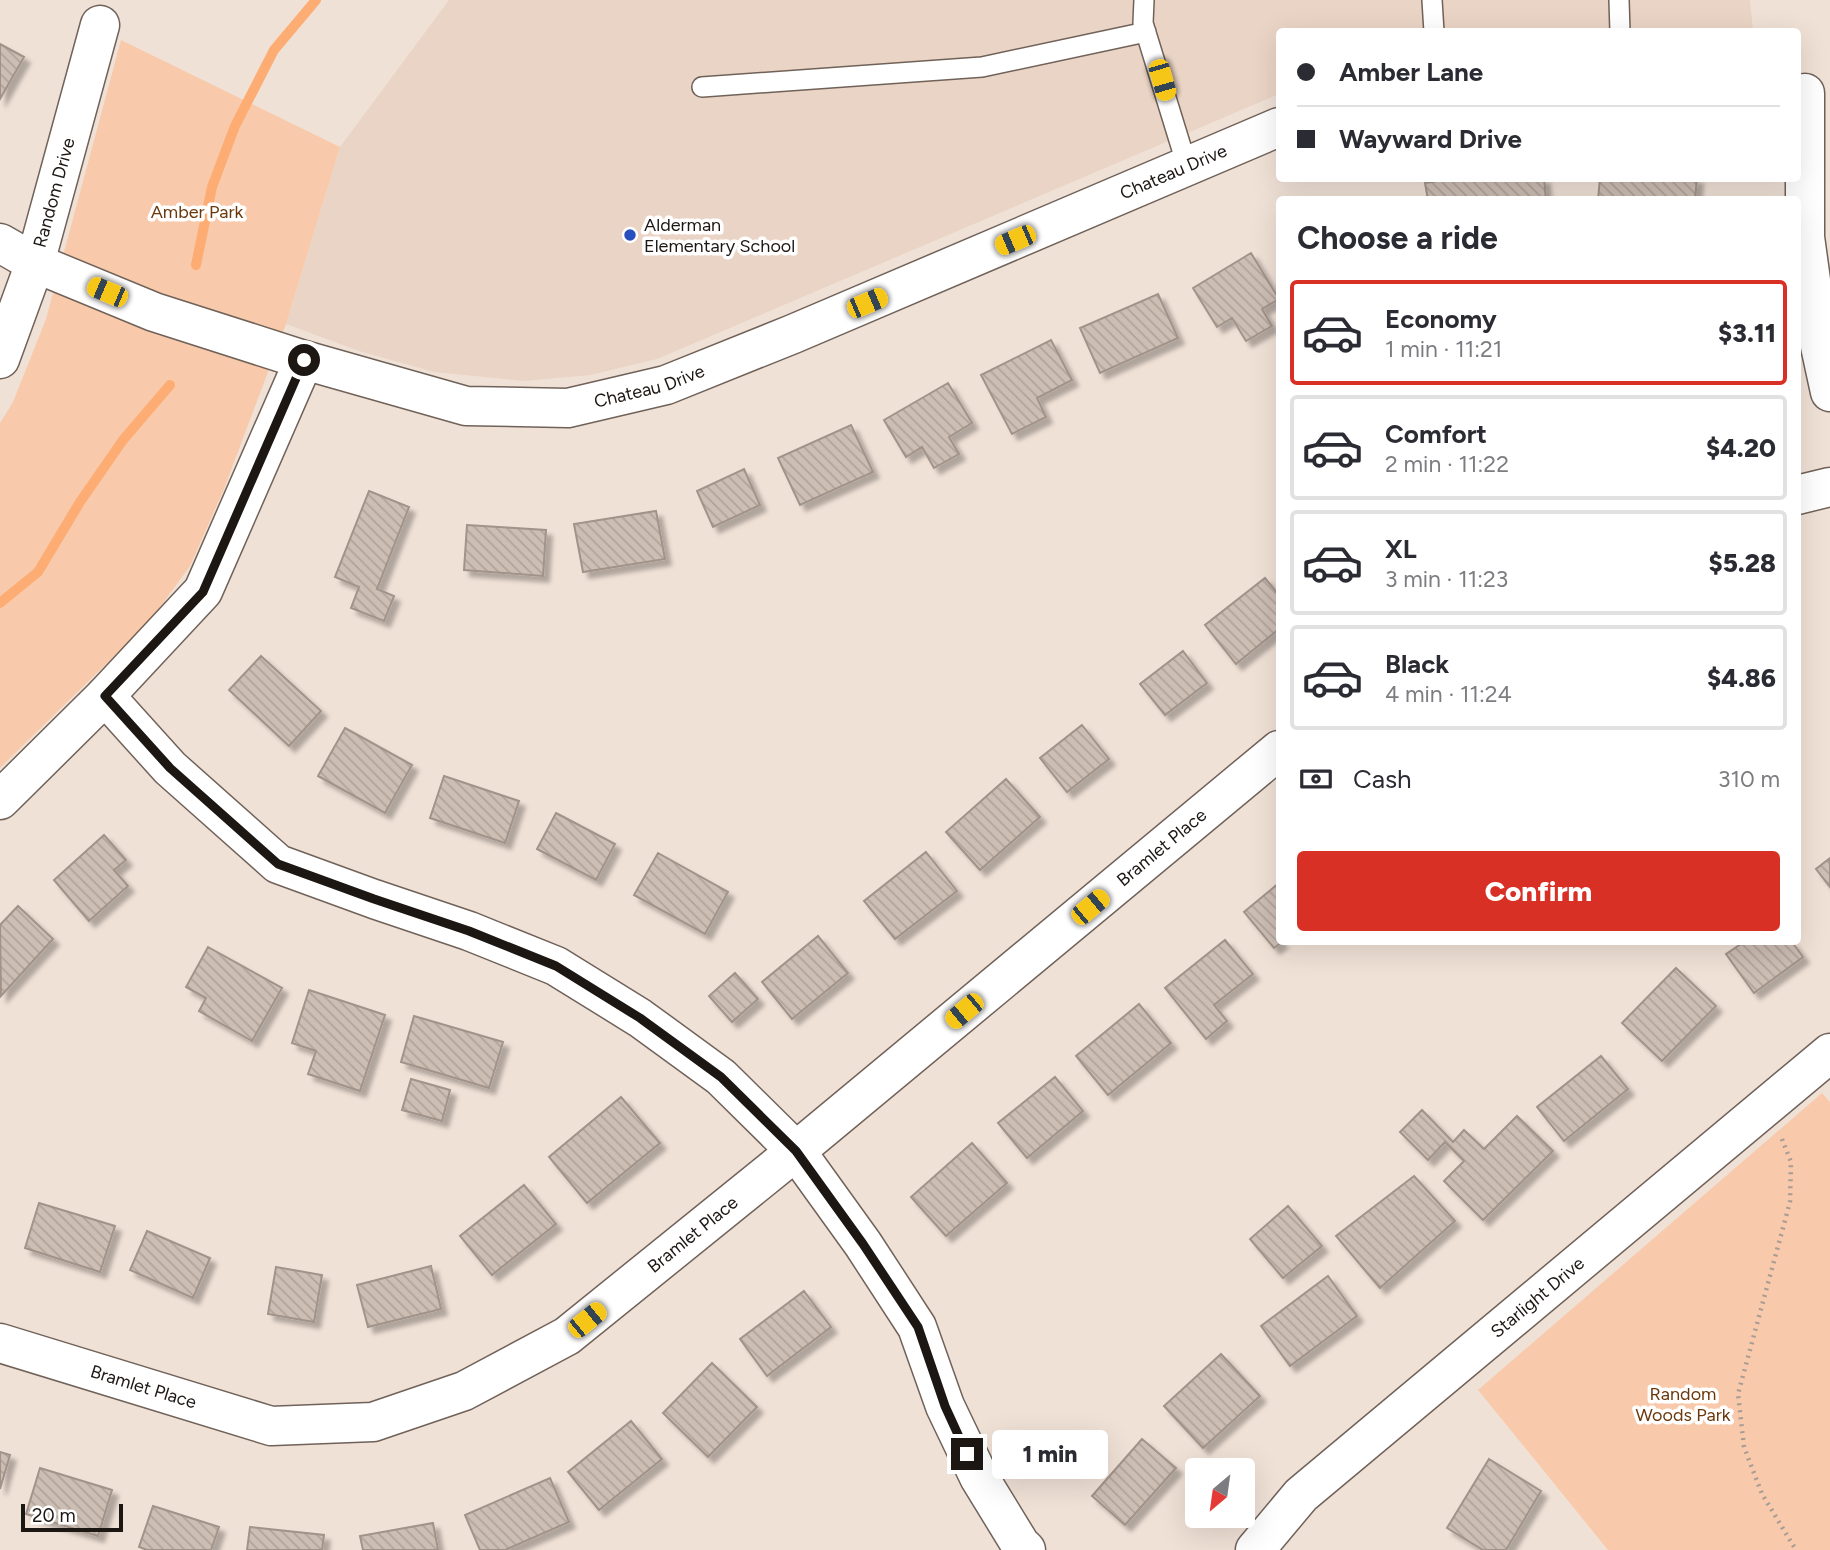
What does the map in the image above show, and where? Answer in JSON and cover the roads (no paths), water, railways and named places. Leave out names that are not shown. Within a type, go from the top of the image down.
[{"type":"street","name":"Random Drive","points":[[0,359],[36,263],[100,25]]},
{"type":"street","points":[[1811,94],[1805,237],[1820,346],[1830,392]]},
{"type":"street","name":"Chateau Drive","points":[[0,243],[36,263],[154,312],[304,360],[466,406],[568,408],[666,385],[793,334],[1276,128]]},
{"type":"street","points":[[0,800],[105,696],[203,592],[304,360]]},
{"type":"street","points":[[1801,494],[1830,487]]},
{"type":"street","points":[[105,696],[170,768],[278,864],[469,931],[556,966],[640,1018],[721,1077],[796,1151],[918,1327],[945,1406],[979,1477],[1026,1550]]},
{"type":"street","name":"Bramlet Place","points":[[0,1343],[271,1426],[373,1422],[464,1391],[567,1336],[796,1151],[1276,752]]},
{"type":"street","name":"Starlight Drive","points":[[1255,1550],[1301,1495],[1830,1052]]},
{"type":"lane","points":[[1144,0],[1143,23],[1187,166]]},
{"type":"lane","points":[[1432,0],[1434,28]]},
{"type":"lane","points":[[1619,0],[1620,28]]},
{"type":"lane","points":[[702,87],[982,67],[1146,32]]},
{"type":"waterway","points":[[196,265],[212,187],[235,126],[274,50],[316,0]]},
{"type":"waterway","points":[[0,603],[38,572],[80,502],[123,440],[170,385]]},
{"type":"place","name":"Alderman Elementary School","points":[[630,235]]},
{"type":"park label","name":"Amber Park","points":[[197,212]]},
{"type":"park label","name":"Random Woods Park","points":[[1683,1404]]}]
